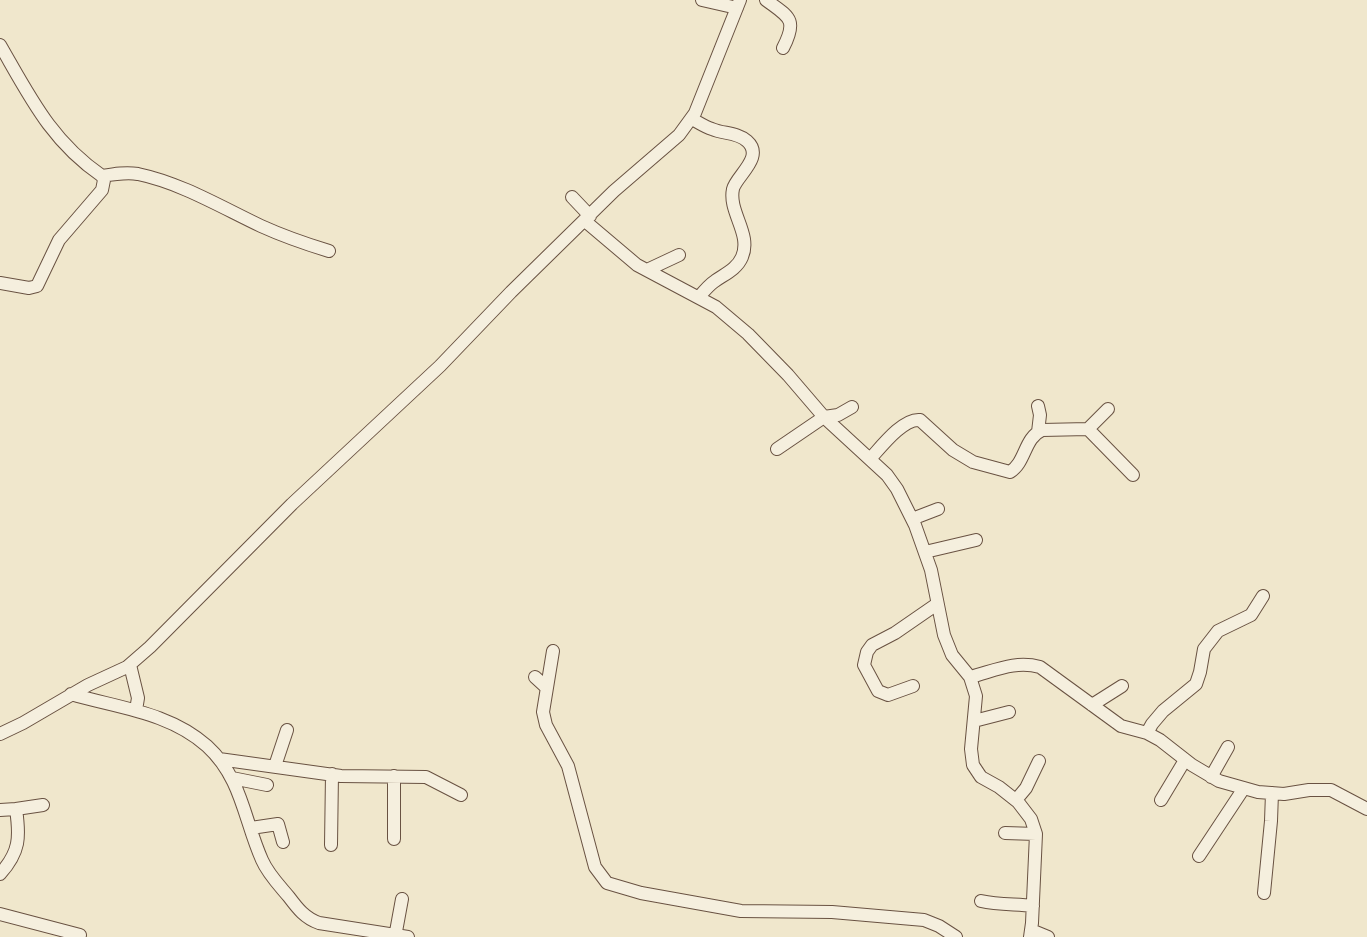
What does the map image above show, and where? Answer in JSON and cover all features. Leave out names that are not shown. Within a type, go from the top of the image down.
[{"type":"street","points":[[0,734],[130,665],[292,504],[440,366],[614,191],[679,135],[693,116],[739,4],[702,0]]},
{"type":"street","points":[[766,0],[788,18],[791,33],[783,48]]},
{"type":"street","points":[[0,45],[51,131],[104,180],[102,190],[59,240],[37,286],[29,288],[0,283]]},
{"type":"street","points":[[693,116],[714,130],[728,132],[748,141],[752,150],[750,162],[733,186],[732,198],[743,236],[743,255],[737,265],[699,297]]},
{"type":"street","points":[[102,176],[118,173],[137,174],[158,180],[264,227],[330,251]]},
{"type":"street","points":[[572,197],[587,218],[637,265],[716,307],[748,334],[788,375],[824,417],[887,475],[912,519],[925,552],[931,570],[944,636],[952,655],[970,677],[976,696],[971,749],[973,765],[981,777],[1016,800],[1031,819],[1036,834],[1030,933],[1048,937]]},
{"type":"street","points":[[647,270],[680,255]]},
{"type":"street","points":[[1038,406],[1040,415],[1038,432]]},
{"type":"street","points":[[777,449],[824,417],[838,415],[852,407]]},
{"type":"street","points":[[870,459],[903,425],[913,419],[920,420],[940,440],[973,462],[1010,472],[1017,468],[1027,445],[1038,432],[1088,429],[1108,410]]},
{"type":"street","points":[[1088,429],[1133,475]]},
{"type":"street","points":[[912,519],[938,509]]},
{"type":"street","points":[[925,552],[976,540]]},
{"type":"street","points":[[1147,733],[1163,711],[1196,684],[1204,649],[1218,631],[1251,615],[1263,596]]},
{"type":"street","points":[[913,686],[888,695],[880,692],[874,686],[864,666],[865,657],[872,645],[937,604]]},
{"type":"street","points":[[553,651],[543,712],[546,725],[568,765],[595,867],[607,883],[641,893],[741,911],[832,912],[924,920],[939,926],[955,937]]},
{"type":"street","points":[[970,677],[1017,664],[1027,663],[1040,667],[1121,726],[1147,733],[1160,740],[1185,760],[1219,781],[1244,788],[1284,794],[1309,790],[1330,790],[1367,809]]},
{"type":"street","points":[[130,665],[138,698],[136,710]]},
{"type":"street","points":[[536,677],[547,688]]},
{"type":"street","points":[[1092,705],[1122,686]]},
{"type":"street","points":[[72,694],[166,720],[207,746],[219,759],[238,788],[250,828],[268,873],[307,918],[319,923],[399,936],[402,899]]},
{"type":"street","points":[[974,721],[1009,712]]},
{"type":"street","points":[[275,766],[287,730]]},
{"type":"street","points":[[1211,777],[1228,747]]},
{"type":"street","points":[[219,759],[332,774],[426,777],[461,795]]},
{"type":"street","points":[[1161,800],[1185,760]]},
{"type":"street","points":[[1016,800],[1026,788],[1039,761]]},
{"type":"street","points":[[331,845],[332,774]]},
{"type":"street","points":[[394,776],[394,839]]},
{"type":"street","points":[[232,778],[267,784]]},
{"type":"street","points":[[1199,856],[1244,788]]},
{"type":"street","points":[[1264,893],[1272,793]]},
{"type":"street","points":[[0,810],[43,805]]},
{"type":"street","points":[[0,873],[11,862],[18,844],[15,809]]},
{"type":"street","points":[[250,828],[278,824],[283,842]]},
{"type":"street","points":[[1005,832],[1036,834]]},
{"type":"street","points":[[981,901],[1033,906]]},
{"type":"street","points":[[0,914],[80,935]]}]
